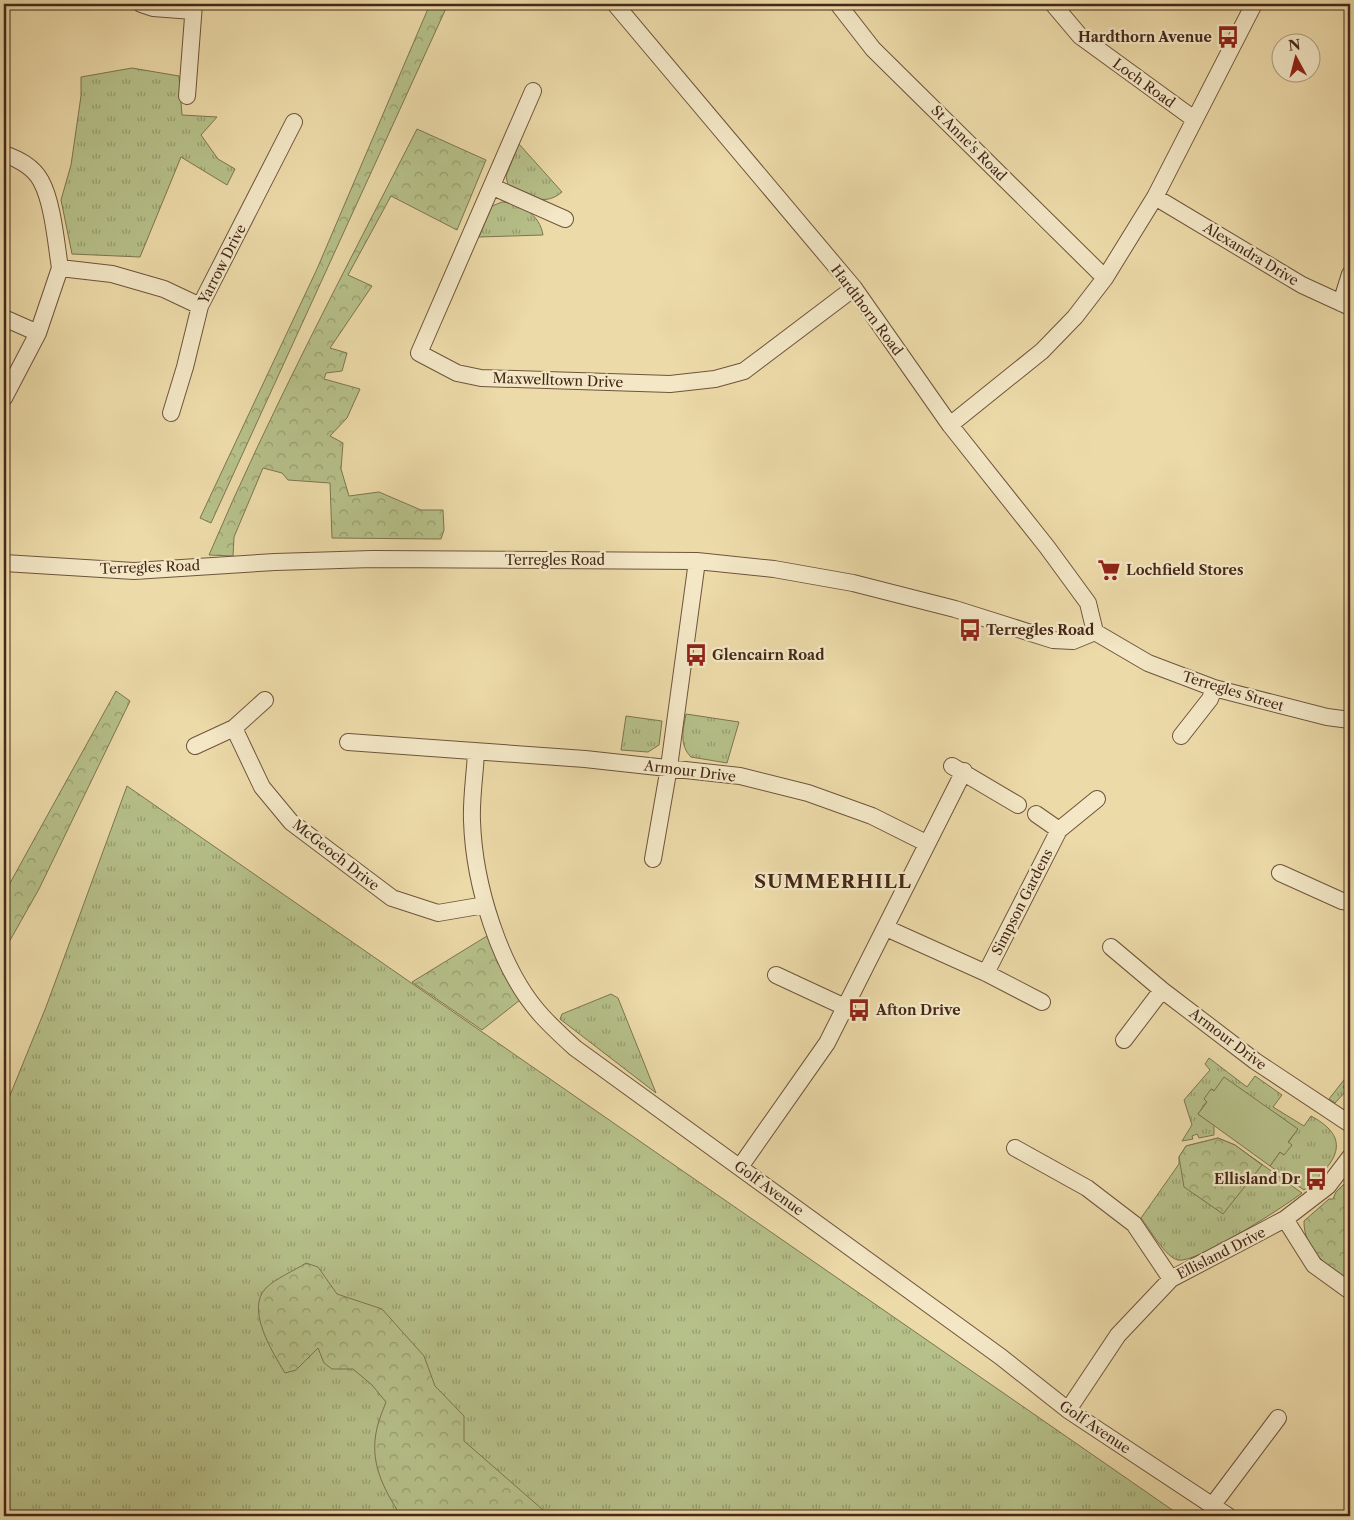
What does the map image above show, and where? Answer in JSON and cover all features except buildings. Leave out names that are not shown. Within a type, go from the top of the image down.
[{"type":"street","points":[[141,4],[153,8],[194,8],[187,96]]},
{"type":"street","name":"Hardthorn Road","points":[[615,4],[854,288],[950,425],[1047,547],[1088,603],[1095,632]]},
{"type":"street","name":"St Anne's Road","points":[[838,4],[873,48],[1105,278]]},
{"type":"street","name":"Loch Road","points":[[1053,4],[1080,36],[1194,119]]},
{"type":"street","points":[[950,425],[1042,351],[1075,317],[1105,278],[1155,197],[1254,4]]},
{"type":"street","name":"Maxwelltown Drive","points":[[533,91],[493,187],[419,353],[458,373],[481,378],[670,384],[715,379],[744,371],[854,288]]},
{"type":"street","name":"Yarrow Drive","points":[[171,413],[200,306],[294,122]]},
{"type":"street","points":[[4,154],[19,160],[32,170],[41,181],[53,221],[60,268],[38,333],[4,398]]},
{"type":"street","points":[[493,187],[565,219]]},
{"type":"street","name":"Alexandra Drive","points":[[1155,197],[1302,285],[1346,305]]},
{"type":"street","points":[[60,268],[112,274],[164,289],[200,306]]},
{"type":"street","points":[[1346,305],[1350,274]]},
{"type":"street","points":[[4,318],[38,333]]},
{"type":"street","name":"Terregles Road","points":[[4,563],[134,571],[372,558],[697,561],[774,569],[852,583],[955,609],[1053,640],[1073,641],[1095,632]]},
{"type":"street","points":[[653,859],[669,767],[697,561]]},
{"type":"street","name":"Terregles Street","points":[[1095,632],[1148,662],[1214,688],[1327,717],[1350,720]]},
{"type":"street","points":[[1181,736],[1210,699],[1214,688]]},
{"type":"street","points":[[195,746],[234,728],[264,700]]},
{"type":"street","name":"McGeoch Drive","points":[[234,728],[262,787],[291,822],[392,898],[438,914],[485,905]]},
{"type":"street","name":"Armour Drive","points":[[348,742],[669,767],[740,776],[808,793],[872,816],[926,843]]},
{"type":"street","name":"Golf Avenue","points":[[476,752],[472,820],[476,868],[485,905],[495,932],[522,988],[541,1015],[575,1048],[1001,1357],[1068,1410],[1228,1516]]},
{"type":"street","points":[[740,1167],[827,1043],[847,1008],[926,843],[958,768],[1018,805]]},
{"type":"street","name":"Simpson Gardens","points":[[986,973],[1059,830],[1097,799]]},
{"type":"street","points":[[1036,814],[1059,830]]},
{"type":"street","points":[[1280,872],[1342,901],[1350,902]]},
{"type":"street","points":[[886,928],[986,973],[1042,1002]]},
{"type":"street","name":"Armour Drive","points":[[1111,947],[1162,990],[1255,1061],[1350,1124]]},
{"type":"street","points":[[776,975],[847,1008]]},
{"type":"street","points":[[1124,1040],[1162,990]]},
{"type":"street","points":[[1015,1148],[1087,1188],[1134,1224],[1171,1279]]},
{"type":"street","name":"Ellisland Drive","points":[[1068,1410],[1118,1335],[1171,1279],[1286,1219],[1328,1186],[1350,1158]]},
{"type":"street","points":[[1286,1219],[1314,1265],[1350,1290]]},
{"type":"street","points":[[1212,1506],[1278,1418]]},
{"type":"green space","points":[[430,4],[448,4],[211,523],[200,518],[317,269]]},
{"type":"green space","points":[[132,68],[179,76],[182,115],[217,117],[201,135],[218,159],[235,169],[227,185],[181,157],[140,257],[72,254],[61,200],[71,165],[81,96],[81,77]]},
{"type":"green space","points":[[417,129],[486,160],[457,230],[391,196],[348,275],[372,286],[330,348],[347,353],[342,371],[326,373],[324,379],[360,389],[347,418],[330,436],[343,443],[341,469],[349,496],[379,492],[421,510],[443,510],[444,530],[441,539],[332,538],[330,483],[288,480],[282,473],[263,468],[234,537],[233,556],[209,555],[283,393]]},
{"type":"green space","points":[[519,144],[562,192],[555,197],[542,199],[528,196],[508,185],[506,176]]},
{"type":"green space","points":[[502,202],[516,205],[528,211],[538,222],[543,235],[479,237],[492,206]]},
{"type":"green space","points":[[116,691],[130,701],[39,889],[4,951],[4,894]]},
{"type":"green space","points":[[686,714],[739,722],[727,763],[691,757],[683,742]]},
{"type":"green space","points":[[626,716],[662,721],[659,745],[648,752],[621,750]]},
{"type":"green space","points":[[127,786],[1181,1516],[4,1516],[4,1110],[46,1007]]},
{"type":"green space","points":[[487,936],[520,1000],[482,1030],[412,982]]},
{"type":"green space","points":[[611,994],[618,998],[656,1093],[560,1019],[562,1014]]},
{"type":"green space","points":[[1209,1058],[1247,1087],[1255,1076],[1282,1095],[1273,1107],[1304,1126],[1311,1116],[1333,1133],[1336,1142],[1336,1152],[1332,1161],[1304,1190],[1270,1166],[1280,1152],[1284,1155],[1288,1143],[1297,1130],[1211,1089],[1207,1101],[1198,1114],[1214,1125],[1214,1135],[1199,1138],[1197,1134],[1192,1136],[1193,1139],[1182,1141],[1192,1125],[1184,1100],[1210,1070],[1205,1064]]},
{"type":"green space","points":[[1347,1076],[1350,1079],[1343,1087],[1346,1091],[1335,1103],[1329,1099]]},
{"type":"green space","points":[[1224,1077],[1298,1129],[1288,1142],[1292,1145],[1284,1155],[1280,1152],[1270,1166],[1198,1114],[1207,1102],[1204,1099],[1211,1089],[1214,1091]]},
{"type":"green space","points":[[1218,1138],[1235,1145],[1302,1193],[1278,1210],[1221,1244],[1188,1259],[1178,1260],[1168,1254],[1141,1218],[1179,1164],[1179,1157],[1186,1146]]},
{"type":"green space","points":[[1218,1138],[1235,1145],[1262,1165],[1223,1214],[1184,1187],[1179,1157],[1186,1146]]},
{"type":"green space","points":[[1350,1178],[1350,1282],[1319,1257],[1308,1240],[1304,1221],[1329,1199],[1333,1199],[1336,1192]]},
{"type":"green space","points":[[306,1263],[318,1267],[337,1294],[382,1309],[424,1356],[435,1386],[464,1416],[464,1441],[550,1516],[401,1516],[383,1485],[376,1463],[375,1440],[386,1402],[372,1385],[353,1369],[332,1369],[324,1363],[318,1348],[296,1370],[285,1373],[263,1331],[258,1307],[260,1297],[270,1284]]},
{"type":"place","name":"Hardthorn Avenue","points":[[1228,37]]},
{"type":"place","name":"Lochfield Stores","points":[[1109,570]]},
{"type":"place","name":"Terregles Road","points":[[970,630]]},
{"type":"place","name":"Glencairn Road","points":[[696,655]]},
{"type":"place","name":"Afton Drive","points":[[859,1010]]},
{"type":"place","name":"Ellisland Dr","points":[[1316,1179]]},
{"type":"district","name":"SUMMERHILL","points":[[833,881]]}]
